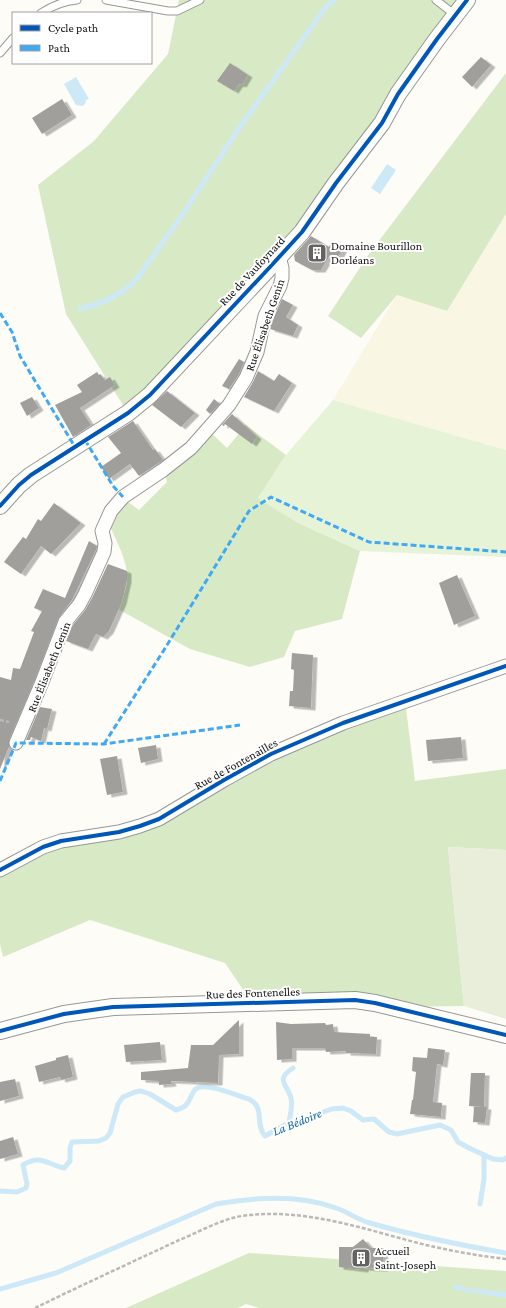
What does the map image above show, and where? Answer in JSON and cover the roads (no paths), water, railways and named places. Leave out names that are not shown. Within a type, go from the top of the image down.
[{"type":"street","name":"Rue de Vaufoynard","points":[[0,506],[31,475],[128,413],[150,395],[279,257],[302,232],[336,183],[382,122],[398,94],[467,0]]},
{"type":"street","name":"Rue Élisabeth Genin","points":[[16,743],[38,694],[65,622],[79,605],[101,558],[105,548],[102,531],[111,511],[123,497],[163,470],[191,448],[238,393],[257,352],[265,316],[280,286],[282,268],[279,257]]},
{"type":"street","name":"Rue de Fontenailles","points":[[0,870],[43,847],[61,841],[119,832],[159,819],[271,754],[343,723],[506,666]]},
{"type":"street","name":"Rue des Fontenelles","points":[[0,1031],[64,1014],[114,1007],[355,1000],[375,1003],[506,1035]]},
{"type":"lane","points":[[43,12],[68,1],[77,0]]},
{"type":"lane","points":[[106,0],[168,11],[177,11],[200,0]]},
{"type":"lane","points":[[436,0],[455,16]]},
{"type":"lane","points":[[0,53],[12,39]]},
{"type":"water","points":[[76,77],[89,99],[86,100],[85,104],[82,106],[76,105],[64,84]]},
{"type":"water","points":[[387,164],[396,170],[380,194],[371,188]]},
{"type":"water","points":[[455,1284],[468,1288],[506,1292],[506,1298],[457,1290],[454,1289],[453,1285]]},
{"type":"waterway","points":[[80,309],[109,299],[126,289],[138,277],[180,218],[237,131],[325,8],[334,0]]},
{"type":"waterway","points":[[289,1123],[292,1101],[283,1079],[287,1072],[293,1068]]},
{"type":"waterway","name":"La Bédoire","points":[[0,1191],[17,1192],[26,1188],[27,1184],[23,1165],[34,1160],[44,1161],[64,1168],[70,1161],[70,1148],[72,1142],[99,1141],[106,1138],[110,1133],[118,1104],[123,1097],[141,1091],[150,1094],[176,1110],[184,1107],[188,1103],[194,1091],[198,1088],[204,1087],[220,1089],[249,1099],[254,1103],[259,1111],[260,1126],[265,1136],[285,1125],[332,1109],[343,1108],[351,1111],[363,1120],[374,1119],[389,1132],[397,1134],[440,1125],[451,1130],[458,1142],[469,1148],[493,1159],[503,1160],[506,1158]]},
{"type":"waterway","points":[[480,1204],[484,1179],[484,1155]]},
{"type":"waterway","name":"La Bédoire","points":[[0,1289],[56,1273],[216,1204],[261,1198],[307,1200],[340,1210],[366,1222],[387,1228],[438,1240],[506,1253]]},
{"type":"place","name":"Domaine Bourillon Dorléans","points":[[317,253]]},
{"type":"place","name":"Accueil Saint-Joseph","points":[[361,1258]]}]
